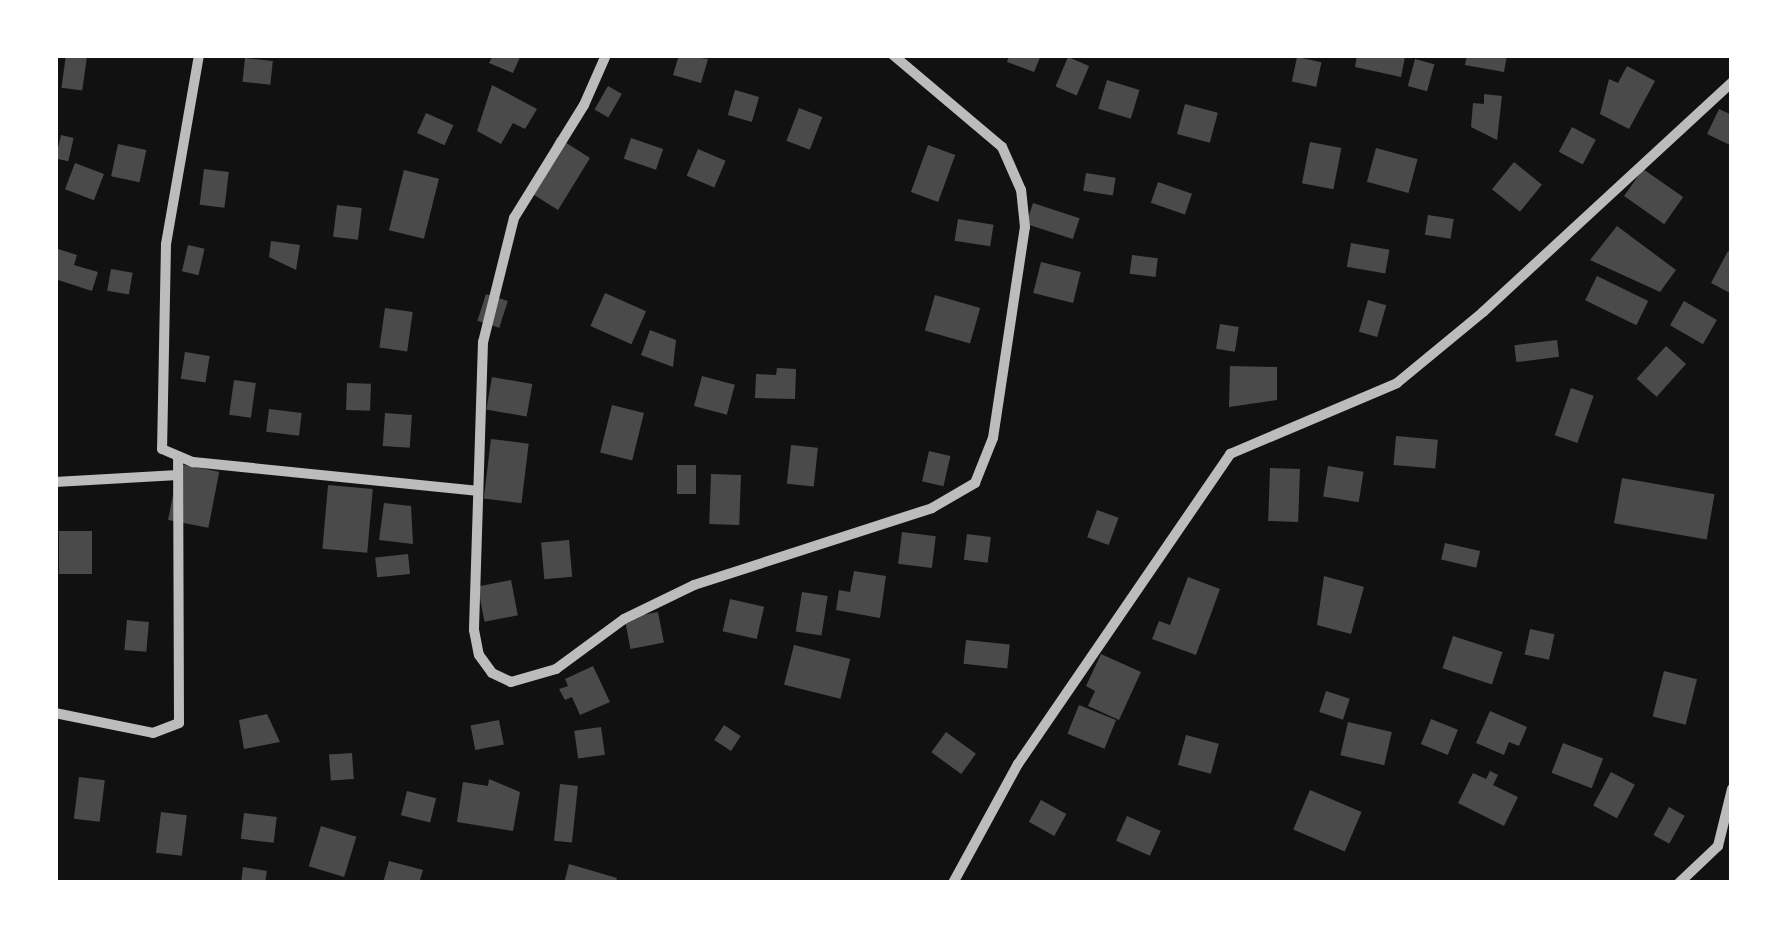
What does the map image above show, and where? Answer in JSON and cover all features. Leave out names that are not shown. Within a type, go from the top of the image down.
[{"type":"street","points":[[199,55],[166,244],[158,432],[162,449],[178,459],[477,492]]},
{"type":"street","points":[[606,55],[502,249],[483,342],[477,492],[478,655],[492,673],[511,682],[556,669],[624,619],[694,585],[932,508],[975,482],[993,438],[1025,227],[1021,190],[1002,147],[893,55]]},
{"type":"street","points":[[953,883],[1018,764],[1230,454],[1397,382],[1483,312],[1732,82]]},
{"type":"street","points":[[55,712],[153,733],[179,723],[178,459]]},
{"type":"street","points":[[55,482],[178,475]]},
{"type":"street","points":[[1678,883],[1718,846],[1732,789]]},
{"type":"building","points":[[66,55],[87,58],[82,91],[61,88]]},
{"type":"building","points":[[493,55],[521,55],[513,73],[489,63]]},
{"type":"building","points":[[679,55],[708,59],[701,83],[673,75]]},
{"type":"building","points":[[1009,55],[1041,55],[1034,72],[1007,62]]},
{"type":"building","points":[[1357,55],[1405,57],[1401,77],[1355,67]]},
{"type":"building","points":[[1467,55],[1507,55],[1504,72],[1465,65]]},
{"type":"building","points":[[1068,57],[1089,66],[1077,95],[1055,86]]},
{"type":"building","points":[[1297,57],[1321,62],[1316,87],[1292,81]]},
{"type":"building","points":[[245,58],[273,61],[270,85],[242,82]]},
{"type":"building","points":[[1415,59],[1434,64],[1427,91],[1408,86]]},
{"type":"building","points":[[1627,66],[1655,81],[1629,129],[1600,114],[1609,79],[1618,83]]},
{"type":"building","points":[[1107,80],[1140,90],[1131,119],[1098,109]]},
{"type":"building","points":[[492,85],[537,109],[525,129],[513,123],[501,144],[477,131]]},
{"type":"building","points":[[608,86],[622,94],[608,117],[594,109]]},
{"type":"building","points":[[735,90],[759,97],[752,122],[728,115]]},
{"type":"building","points":[[1484,94],[1502,96],[1497,140],[1471,127],[1473,103],[1484,104]]},
{"type":"building","points":[[1185,104],[1218,113],[1210,143],[1177,134]]},
{"type":"building","points":[[799,108],[822,117],[810,150],[786,141]]},
{"type":"building","points":[[1719,109],[1732,115],[1732,146],[1707,134]]},
{"type":"building","points":[[426,113],[453,125],[444,145],[417,133]]},
{"type":"building","points":[[1572,127],[1596,140],[1583,164],[1559,152]]},
{"type":"building","points":[[61,135],[74,138],[68,161],[56,158]]},
{"type":"building","points":[[557,137],[590,158],[558,210],[531,193]]},
{"type":"building","points":[[631,138],[663,149],[656,170],[624,159]]},
{"type":"building","points":[[1310,142],[1341,148],[1333,189],[1302,183]]},
{"type":"building","points":[[118,144],[146,150],[140,182],[111,176]]},
{"type":"building","points":[[928,145],[955,155],[938,202],[911,192]]},
{"type":"building","points":[[1376,148],[1418,159],[1408,193],[1367,182]]},
{"type":"building","points":[[698,149],[726,161],[714,187],[687,176]]},
{"type":"building","points":[[1514,162],[1542,185],[1520,212],[1492,189]]},
{"type":"building","points":[[75,163],[104,174],[94,200],[65,189]]},
{"type":"building","points":[[204,169],[229,172],[224,208],[200,205]]},
{"type":"building","points":[[1643,169],[1683,197],[1664,224],[1624,196]]},
{"type":"building","points":[[404,170],[439,179],[424,239],[389,230]]},
{"type":"building","points":[[1086,173],[1116,178],[1113,195],[1083,191]]},
{"type":"building","points":[[1158,182],[1192,194],[1185,215],[1151,203]]},
{"type":"building","points":[[1033,203],[1080,218],[1073,239],[1026,224]]},
{"type":"building","points":[[337,205],[362,208],[358,240],[333,237]]},
{"type":"building","points":[[1428,215],[1454,219],[1451,239],[1425,235]]},
{"type":"building","points":[[958,219],[994,225],[990,246],[955,241]]},
{"type":"building","points":[[1617,226],[1676,270],[1660,292],[1590,260]]},
{"type":"building","points":[[271,241],[300,245],[296,270],[269,257]]},
{"type":"building","points":[[1351,243],[1389,250],[1385,273],[1347,267]]},
{"type":"building","points":[[188,245],[205,249],[198,275],[182,271]]},
{"type":"building","points":[[55,248],[77,255],[74,265],[98,272],[92,291],[55,279]]},
{"type":"building","points":[[1728,251],[1732,253],[1732,294],[1711,283]]},
{"type":"building","points":[[1132,255],[1158,258],[1155,277],[1130,274]]},
{"type":"building","points":[[1041,262],[1081,272],[1073,303],[1033,293]]},
{"type":"building","points":[[111,269],[133,273],[129,294],[107,291]]},
{"type":"building","points":[[1597,276],[1648,301],[1636,325],[1585,300]]},
{"type":"building","points":[[605,293],[646,311],[631,344],[590,326]]},
{"type":"building","points":[[486,294],[508,301],[499,328],[477,321]]},
{"type":"building","points":[[935,295],[980,308],[970,344],[925,331]]},
{"type":"building","points":[[1368,300],[1386,305],[1377,337],[1359,332]]},
{"type":"building","points":[[1684,301],[1717,320],[1703,344],[1670,325]]},
{"type":"building","points":[[385,308],[413,312],[407,352],[379,348]]},
{"type":"building","points":[[1220,324],[1239,327],[1235,352],[1216,349]]},
{"type":"building","points":[[650,330],[676,340],[673,367],[641,355]]},
{"type":"building","points":[[1557,340],[1559,357],[1516,362],[1514,345]]},
{"type":"building","points":[[1666,346],[1686,364],[1657,397],[1637,379]]},
{"type":"building","points":[[185,352],[210,356],[205,383],[181,379]]},
{"type":"building","points":[[1230,366],[1277,367],[1277,400],[1229,407]]},
{"type":"building","points":[[777,368],[796,369],[795,399],[755,398],[756,374],[776,375]]},
{"type":"building","points":[[702,376],[735,385],[727,415],[694,406]]},
{"type":"building","points":[[492,377],[532,384],[527,417],[486,409]]},
{"type":"building","points":[[234,380],[256,383],[251,418],[229,415]]},
{"type":"building","points":[[347,383],[371,384],[370,411],[346,410]]},
{"type":"building","points":[[1571,388],[1594,396],[1577,443],[1555,435]]},
{"type":"building","points":[[612,405],[644,413],[632,461],[600,453]]},
{"type":"building","points":[[269,409],[302,413],[299,436],[266,432]]},
{"type":"building","points":[[385,413],[412,415],[410,448],[383,446]]},
{"type":"building","points":[[1396,436],[1438,440],[1435,469],[1393,465]]},
{"type":"building","points":[[491,439],[529,444],[521,503],[484,499]]},
{"type":"building","points":[[791,445],[818,448],[814,487],[787,484]]},
{"type":"building","points":[[929,451],[950,456],[943,486],[922,481]]},
{"type":"building","points":[[179,464],[219,472],[208,528],[168,520]]},
{"type":"building","points":[[677,465],[696,465],[696,494],[677,494]]},
{"type":"building","points":[[1328,466],[1364,472],[1359,502],[1323,497]]},
{"type":"building","points":[[1270,468],[1300,469],[1298,522],[1268,521]]},
{"type":"building","points":[[711,474],[741,475],[739,525],[709,524]]},
{"type":"building","points":[[1622,478],[1715,494],[1707,540],[1614,523]]},
{"type":"building","points":[[328,485],[373,489],[367,553],[322,549]]},
{"type":"building","points":[[384,503],[411,506],[413,544],[379,540]]},
{"type":"building","points":[[1097,510],[1119,518],[1109,545],[1087,537]]},
{"type":"building","points":[[59,531],[92,531],[92,574],[59,574]]},
{"type":"building","points":[[902,532],[936,536],[932,568],[898,564]]},
{"type":"building","points":[[967,534],[991,537],[988,563],[964,560]]},
{"type":"building","points":[[569,540],[572,577],[544,579],[541,542]]},
{"type":"building","points":[[1445,543],[1480,551],[1476,568],[1441,560]]},
{"type":"building","points":[[408,554],[410,574],[377,577],[375,557]]},
{"type":"building","points":[[854,571],[886,576],[880,618],[836,610],[839,590],[850,592]]},
{"type":"building","points":[[1324,576],[1364,587],[1351,634],[1317,625]]},
{"type":"building","points":[[1188,577],[1220,589],[1196,655],[1152,639],[1159,621],[1170,625]]},
{"type":"building","points":[[511,580],[518,615],[484,622],[478,586]]},
{"type":"building","points":[[802,592],[828,596],[821,636],[796,632]]},
{"type":"building","points":[[730,599],[764,607],[757,639],[723,631]]},
{"type":"building","points":[[658,612],[664,642],[631,649],[625,618]]},
{"type":"building","points":[[127,620],[149,622],[146,652],[124,650]]},
{"type":"building","points":[[1530,629],[1554,634],[1549,660],[1525,654]]},
{"type":"building","points":[[1453,636],[1502,652],[1492,684],[1442,668]]},
{"type":"building","points":[[966,640],[1010,645],[1007,668],[963,664]]},
{"type":"building","points":[[794,645],[850,659],[840,699],[784,685]]},
{"type":"building","points":[[1101,654],[1141,672],[1119,720],[1088,706],[1095,691],[1086,686]]},
{"type":"building","points":[[593,666],[610,702],[580,715],[572,697],[565,700],[559,689],[568,686],[565,679]]},
{"type":"building","points":[[1664,671],[1697,679],[1686,725],[1653,717]]},
{"type":"building","points":[[1326,691],[1350,699],[1343,720],[1319,712]]},
{"type":"building","points":[[1079,705],[1116,720],[1104,749],[1067,734]]},
{"type":"building","points":[[1490,711],[1527,727],[1519,746],[1509,742],[1504,755],[1476,743]]},
{"type":"building","points":[[267,714],[280,742],[244,749],[239,720]]},
{"type":"building","points":[[1431,719],[1458,730],[1448,755],[1421,744]]},
{"type":"building","points":[[499,720],[504,745],[475,750],[471,726]]},
{"type":"building","points":[[1348,722],[1392,732],[1384,765],[1340,755]]},
{"type":"building","points":[[724,725],[741,736],[731,751],[714,740]]},
{"type":"building","points":[[601,727],[605,755],[578,758],[574,731]]},
{"type":"building","points":[[946,732],[976,754],[961,774],[931,752]]},
{"type":"building","points":[[1186,735],[1219,744],[1211,774],[1178,765]]},
{"type":"building","points":[[1563,743],[1603,758],[1592,788],[1552,773]]},
{"type":"building","points":[[352,753],[354,779],[331,781],[329,755]]},
{"type":"building","points":[[1490,771],[1498,775],[1493,785],[1518,797],[1504,826],[1458,803],[1473,773],[1486,779]]},
{"type":"building","points":[[1611,772],[1635,785],[1617,818],[1593,806]]},
{"type":"building","points":[[79,777],[105,780],[100,822],[74,819]]},
{"type":"building","points":[[489,779],[520,792],[513,831],[457,822],[463,782],[488,786]]},
{"type":"building","points":[[560,784],[578,786],[572,843],[554,841]]},
{"type":"building","points":[[1310,790],[1362,812],[1345,851],[1293,830]]},
{"type":"building","points":[[407,791],[436,798],[430,823],[401,815]]},
{"type":"building","points":[[1041,800],[1066,814],[1054,836],[1029,822]]},
{"type":"building","points":[[1669,807],[1685,816],[1669,844],[1653,835]]},
{"type":"building","points":[[161,812],[187,815],[182,856],[156,853]]},
{"type":"building","points":[[244,813],[277,817],[274,843],[241,839]]},
{"type":"building","points":[[1127,816],[1161,831],[1150,856],[1116,841]]},
{"type":"building","points":[[321,826],[356,837],[344,877],[309,866]]},
{"type":"building","points":[[389,861],[423,870],[419,883],[383,883]]},
{"type":"building","points":[[569,864],[617,878],[615,883],[564,883]]},
{"type":"building","points":[[243,867],[267,871],[265,883],[241,883]]}]
